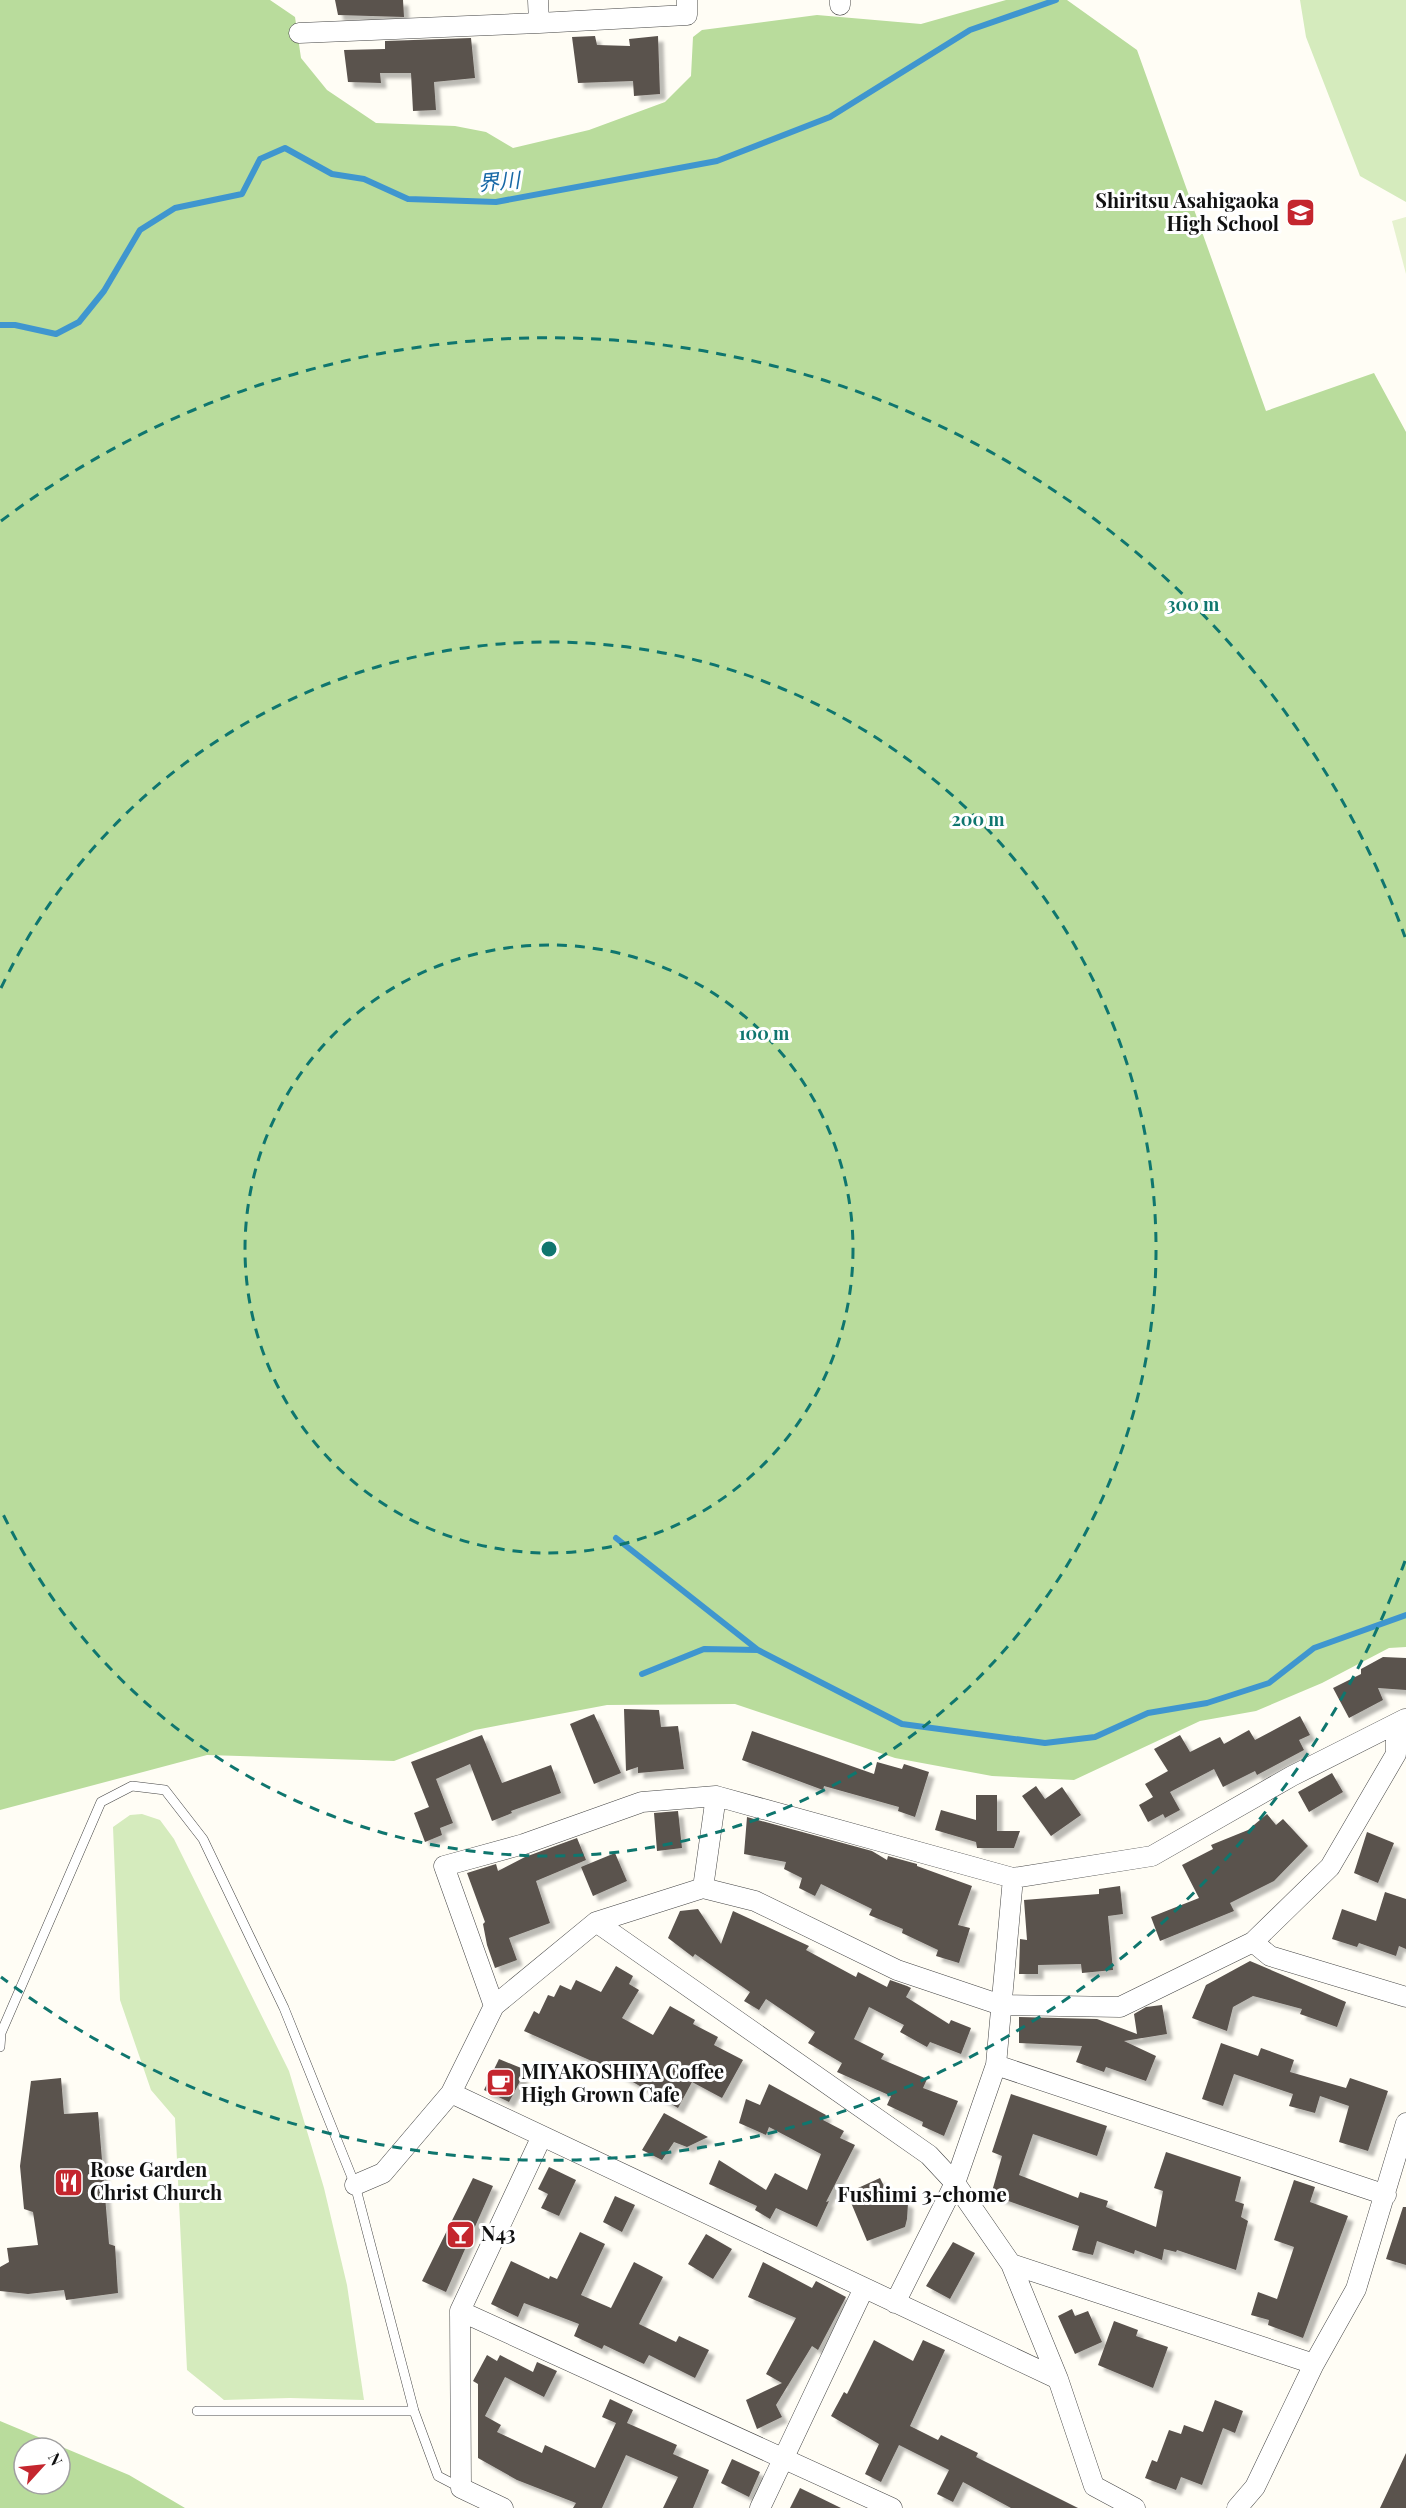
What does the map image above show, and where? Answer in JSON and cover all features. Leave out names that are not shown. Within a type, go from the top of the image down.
[{"type":"street","points":[[538,0],[539,23]]},
{"type":"street","points":[[299,33],[687,15],[687,0]]},
{"type":"street","points":[[494,2006],[444,1866],[524,1844],[642,1802],[716,1796],[1013,1878],[1152,1856],[1292,1776],[1401,1721]]},
{"type":"street","points":[[355,2185],[383,2173],[451,2093],[494,2006],[596,1922],[703,1888],[755,1901],[897,1970],[1001,2005],[1120,2007],[1253,1942],[1330,1868],[1396,1754],[1401,1721]]},
{"type":"street","points":[[703,1888],[716,1796]]},
{"type":"street","points":[[896,2303],[955,2183],[996,2065],[1013,1878]]},
{"type":"street","points":[[596,1922],[929,2155],[955,2183],[1011,2264],[1058,2379],[1094,2486],[1135,2508]]},
{"type":"street","points":[[1253,1942],[1270,1956],[1406,1997]]},
{"type":"street","points":[[996,2065],[1386,2195]]},
{"type":"street","points":[[451,2093],[1058,2379]]},
{"type":"street","points":[[1237,2508],[1255,2487],[1314,2364],[1356,2289],[1406,2123]]},
{"type":"street","points":[[503,2508],[461,2488],[460,2311],[542,2136]]},
{"type":"street","points":[[1011,2264],[1314,2364]]},
{"type":"street","points":[[760,2508],[864,2288]]},
{"type":"street","points":[[460,2311],[892,2508]]},
{"type":"lane","points":[[0,2047],[1,2033],[101,1802],[132,1786],[165,1790],[203,1839],[279,1997],[355,2185],[414,2411],[438,2476],[461,2488]]},
{"type":"lane","points":[[197,2411],[414,2411]]},
{"type":"green space","points":[[0,0],[270,0],[295,17],[301,58],[327,90],[376,123],[455,126],[486,132],[513,148],[589,130],[665,102],[691,76],[693,37],[702,30],[817,15],[921,24],[1006,0],[1067,0],[1137,50],[1266,411],[1374,373],[1406,432],[1406,1647],[1389,1648],[1322,1683],[1256,1711],[1200,1721],[1074,1780],[992,1776],[895,1758],[735,1704],[607,1705],[475,1730],[394,1761],[207,1755],[0,1810]]},
{"type":"green space","points":[[1300,0],[1406,0],[1406,202],[1360,176],[1306,37]]},
{"type":"green space","points":[[1406,217],[1406,274],[1392,221]]},
{"type":"green space","points":[[142,1814],[160,1820],[174,1839],[289,2071],[324,2188],[347,2285],[364,2400],[290,2398],[224,2400],[187,2370],[175,2118],[151,2090],[120,2000],[113,1827],[130,1815]]},
{"type":"green space","points":[[0,2421],[36,2436],[12,2436],[12,2496],[72,2496],[72,2451],[129,2475],[185,2508],[0,2508]]},
{"type":"building","points":[[335,0],[403,0],[404,17],[338,15]]},
{"type":"building","points":[[595,36],[597,45],[630,46],[629,39],[658,36],[660,94],[634,96],[633,81],[578,83],[572,37]]},
{"type":"building","points":[[471,38],[475,78],[434,82],[436,110],[413,111],[411,73],[380,73],[381,83],[348,82],[344,50],[385,49],[385,41]]},
{"type":"building","points":[[1383,1657],[1406,1658],[1406,1690],[1378,1688],[1383,1700],[1349,1718],[1333,1688],[1361,1674],[1361,1669]]},
{"type":"building","points":[[624,1709],[659,1710],[661,1727],[678,1726],[684,1769],[638,1773],[638,1767],[626,1771]]},
{"type":"building","points":[[594,1714],[621,1773],[594,1784],[570,1724]]},
{"type":"building","points":[[1300,1716],[1310,1735],[1299,1740],[1304,1750],[1257,1775],[1255,1771],[1223,1787],[1214,1769],[1170,1792],[1180,1810],[1165,1818],[1163,1814],[1148,1822],[1139,1805],[1153,1797],[1145,1784],[1168,1771],[1154,1749],[1180,1735],[1190,1752],[1220,1737],[1224,1744],[1249,1730],[1255,1740]]},
{"type":"building","points":[[752,1731],[874,1774],[877,1762],[902,1769],[904,1764],[929,1772],[915,1817],[898,1811],[899,1807],[824,1786],[823,1790],[742,1760]]},
{"type":"building","points":[[482,1735],[502,1783],[551,1765],[561,1793],[511,1811],[512,1813],[492,1821],[470,1764],[436,1779],[453,1823],[440,1828],[442,1835],[425,1842],[414,1813],[429,1807],[411,1762]]},
{"type":"building","points":[[1332,1773],[1343,1792],[1309,1812],[1298,1792]]},
{"type":"building","points":[[1036,1786],[1045,1799],[1062,1787],[1081,1815],[1051,1836],[1022,1796]]},
{"type":"building","points":[[976,1795],[997,1795],[997,1831],[1020,1831],[1014,1848],[977,1848],[976,1842],[935,1830],[941,1810],[976,1820]]},
{"type":"building","points":[[678,1811],[682,1848],[657,1851],[654,1813]]},
{"type":"building","points":[[1267,1814],[1276,1825],[1283,1819],[1308,1846],[1274,1881],[1230,1903],[1234,1911],[1160,1941],[1151,1917],[1199,1898],[1182,1865],[1213,1849],[1211,1845],[1248,1830]]},
{"type":"building","points":[[747,1817],[872,1851],[887,1860],[888,1856],[917,1864],[917,1866],[972,1886],[958,1925],[970,1928],[959,1963],[936,1956],[938,1950],[902,1933],[903,1929],[869,1915],[872,1909],[821,1884],[815,1896],[799,1888],[802,1878],[784,1869],[786,1862],[744,1854]]},
{"type":"building","points":[[1367,1832],[1394,1843],[1378,1883],[1354,1873]]},
{"type":"building","points":[[577,1838],[586,1860],[536,1881],[550,1923],[509,1938],[517,1960],[495,1968],[487,1945],[483,1924],[485,1922],[467,1873],[496,1864],[498,1871],[525,1857]]},
{"type":"building","points":[[615,1853],[627,1881],[593,1896],[581,1867]]},
{"type":"building","points":[[1120,1886],[1123,1914],[1108,1916],[1113,1970],[1082,1973],[1081,1964],[1038,1965],[1038,1974],[1019,1974],[1020,1939],[1027,1940],[1024,1900],[1099,1894],[1099,1889]]},
{"type":"building","points":[[1385,1892],[1406,1899],[1406,1949],[1399,1946],[1396,1956],[1359,1943],[1357,1947],[1332,1939],[1342,1909],[1376,1921]]},
{"type":"building","points":[[698,1909],[721,1944],[733,1911],[809,1946],[806,1950],[856,1977],[858,1972],[887,1987],[890,1980],[907,1986],[911,1988],[906,1997],[949,2024],[951,2020],[971,2028],[961,2054],[930,2042],[927,2047],[900,2032],[904,2025],[869,2007],[854,2039],[884,2054],[881,2059],[927,2079],[923,2088],[958,2101],[944,2136],[922,2126],[923,2122],[887,2105],[891,2096],[837,2072],[842,2063],[808,2043],[815,2032],[766,1999],[759,2010],[744,2001],[750,1992],[695,1954],[693,1957],[668,1938],[680,1911]]},
{"type":"building","points":[[1250,1961],[1346,2002],[1337,2027],[1300,2014],[1302,2009],[1253,1996],[1233,2007],[1227,2031],[1192,2018],[1206,1985]]},
{"type":"building","points":[[616,1966],[633,1976],[629,1984],[639,1990],[622,2018],[653,2035],[670,2006],[695,2020],[693,2024],[718,2037],[714,2045],[743,2060],[722,2098],[692,2082],[678,2108],[612,2070],[524,2031],[534,2011],[539,2014],[548,1995],[554,1997],[560,1985],[571,1990],[576,1980],[601,1992]]},
{"type":"building","points":[[1162,2005],[1167,2034],[1124,2041],[1156,2056],[1146,2081],[1106,2067],[1104,2072],[1076,2062],[1082,2046],[1019,2043],[1019,2017],[1097,2019],[1137,2034],[1134,2014],[1146,2007]]},
{"type":"building","points":[[1221,2043],[1258,2056],[1261,2048],[1294,2060],[1290,2072],[1346,2088],[1350,2078],[1388,2091],[1368,2151],[1339,2142],[1349,2106],[1320,2096],[1315,2113],[1289,2106],[1293,2094],[1234,2074],[1223,2106],[1202,2099]]},
{"type":"building","points":[[499,2059],[526,2070],[509,2102],[484,2090]]},
{"type":"building","points":[[61,2078],[64,2114],[98,2112],[109,2244],[115,2246],[118,2293],[66,2300],[64,2290],[28,2294],[0,2291],[0,2267],[9,2262],[7,2248],[38,2245],[33,2212],[24,2209],[20,2166],[31,2081]]},
{"type":"building","points":[[769,2084],[826,2115],[823,2120],[844,2131],[840,2138],[855,2145],[826,2202],[829,2201],[817,2227],[776,2208],[770,2219],[755,2210],[757,2206],[709,2184],[719,2160],[766,2190],[775,2173],[807,2190],[821,2154],[769,2127],[766,2135],[739,2123],[746,2099],[760,2105]]},
{"type":"building","points":[[1011,2094],[1107,2126],[1097,2156],[1033,2134],[1019,2175],[1078,2198],[1080,2192],[1108,2201],[1106,2207],[1156,2227],[1163,2191],[1154,2188],[1166,2152],[1241,2177],[1235,2201],[1244,2204],[1241,2217],[1248,2221],[1236,2270],[1177,2250],[1176,2252],[1164,2249],[1162,2260],[1135,2250],[1134,2254],[1097,2241],[1093,2255],[1072,2250],[1079,2226],[991,2195],[1002,2156],[992,2152]]},
{"type":"building","points":[[664,2113],[708,2137],[687,2147],[674,2142],[662,2160],[642,2150]]},
{"type":"building","points":[[549,2167],[576,2180],[559,2216],[541,2208],[548,2194],[538,2189]]},
{"type":"building","points":[[473,2178],[493,2186],[446,2292],[422,2281]]},
{"type":"building","points":[[880,2178],[887,2192],[908,2203],[907,2219],[905,2227],[867,2241],[847,2193]]},
{"type":"building","points":[[1294,2180],[1315,2187],[1310,2202],[1348,2216],[1303,2338],[1268,2325],[1269,2320],[1251,2315],[1258,2292],[1277,2299],[1294,2247],[1274,2240]]},
{"type":"building","points":[[615,2196],[635,2205],[622,2232],[603,2222]]},
{"type":"building","points":[[1403,2207],[1406,2207],[1406,2265],[1386,2259]]},
{"type":"building","points":[[580,2232],[605,2244],[581,2295],[611,2308],[634,2262],[663,2277],[639,2324],[676,2342],[679,2336],[709,2350],[695,2378],[649,2355],[644,2364],[604,2345],[602,2349],[574,2336],[579,2324],[524,2303],[518,2317],[491,2304],[511,2261],[549,2279],[550,2276],[557,2279]]},
{"type":"building","points":[[706,2234],[732,2249],[713,2279],[688,2264]]},
{"type":"building","points":[[953,2242],[975,2253],[950,2299],[926,2286]]},
{"type":"building","points":[[763,2262],[812,2288],[816,2281],[846,2297],[818,2350],[812,2346],[776,2405],[782,2417],[757,2429],[746,2400],[782,2383],[766,2374],[796,2318],[748,2297]]},
{"type":"building","points":[[1072,2309],[1075,2316],[1088,2311],[1102,2342],[1075,2354],[1058,2316]]},
{"type":"building","points":[[1114,2321],[1138,2330],[1136,2336],[1168,2347],[1153,2388],[1098,2365]]},
{"type":"building","points":[[874,2340],[913,2361],[923,2340],[945,2350],[910,2426],[938,2440],[941,2435],[978,2453],[976,2457],[1078,2508],[1011,2508],[963,2482],[953,2502],[937,2494],[949,2470],[899,2445],[881,2482],[865,2474],[879,2444],[831,2416],[844,2392],[847,2394]]},
{"type":"building","points":[[487,2355],[497,2361],[500,2355],[533,2372],[537,2362],[557,2371],[544,2397],[505,2377],[485,2416],[501,2425],[497,2432],[542,2453],[545,2445],[595,2468],[616,2423],[602,2417],[610,2399],[633,2410],[627,2423],[677,2445],[673,2454],[709,2470],[693,2508],[663,2508],[678,2477],[626,2455],[602,2508],[573,2508],[576,2503],[517,2480],[478,2458],[478,2384],[473,2381]]},
{"type":"building","points":[[1215,2400],[1243,2411],[1235,2433],[1223,2428],[1202,2485],[1181,2477],[1176,2490],[1145,2478],[1152,2460],[1157,2462],[1169,2430],[1181,2434],[1184,2425],[1203,2432]]},
{"type":"building","points":[[1406,2453],[1406,2508],[1380,2508]]},
{"type":"building","points":[[732,2459],[760,2472],[749,2497],[721,2483]]},
{"type":"building","points":[[800,2488],[841,2508],[790,2508]]},
{"type":"waterway","name":"界川","points":[[0,325],[15,325],[56,334],[79,322],[104,291],[140,230],[175,208],[242,194],[260,159],[285,148],[332,174],[364,179],[408,199],[496,202],[717,161],[830,117],[970,30],[1056,0]]},
{"type":"waterway","points":[[616,1538],[758,1650]]},
{"type":"waterway","points":[[642,1674],[704,1649],[758,1650],[902,1724],[1045,1743],[1095,1737],[1148,1713],[1207,1703],[1269,1683],[1314,1648],[1406,1615]]},
{"type":"place","name":"Shiritsu Asahigaoka High School","points":[[1300,212]]},
{"type":"place","name":"MIYAKOSHIYA Coffee High Grown Cafe","points":[[500,2083]]},
{"type":"place","name":"Rose Garden Christ Church","points":[[69,2182]]},
{"type":"place","name":"N43","points":[[460,2234]]},
{"type":"district","name":"Fushimi 3-chome","points":[[922,2195]]}]
